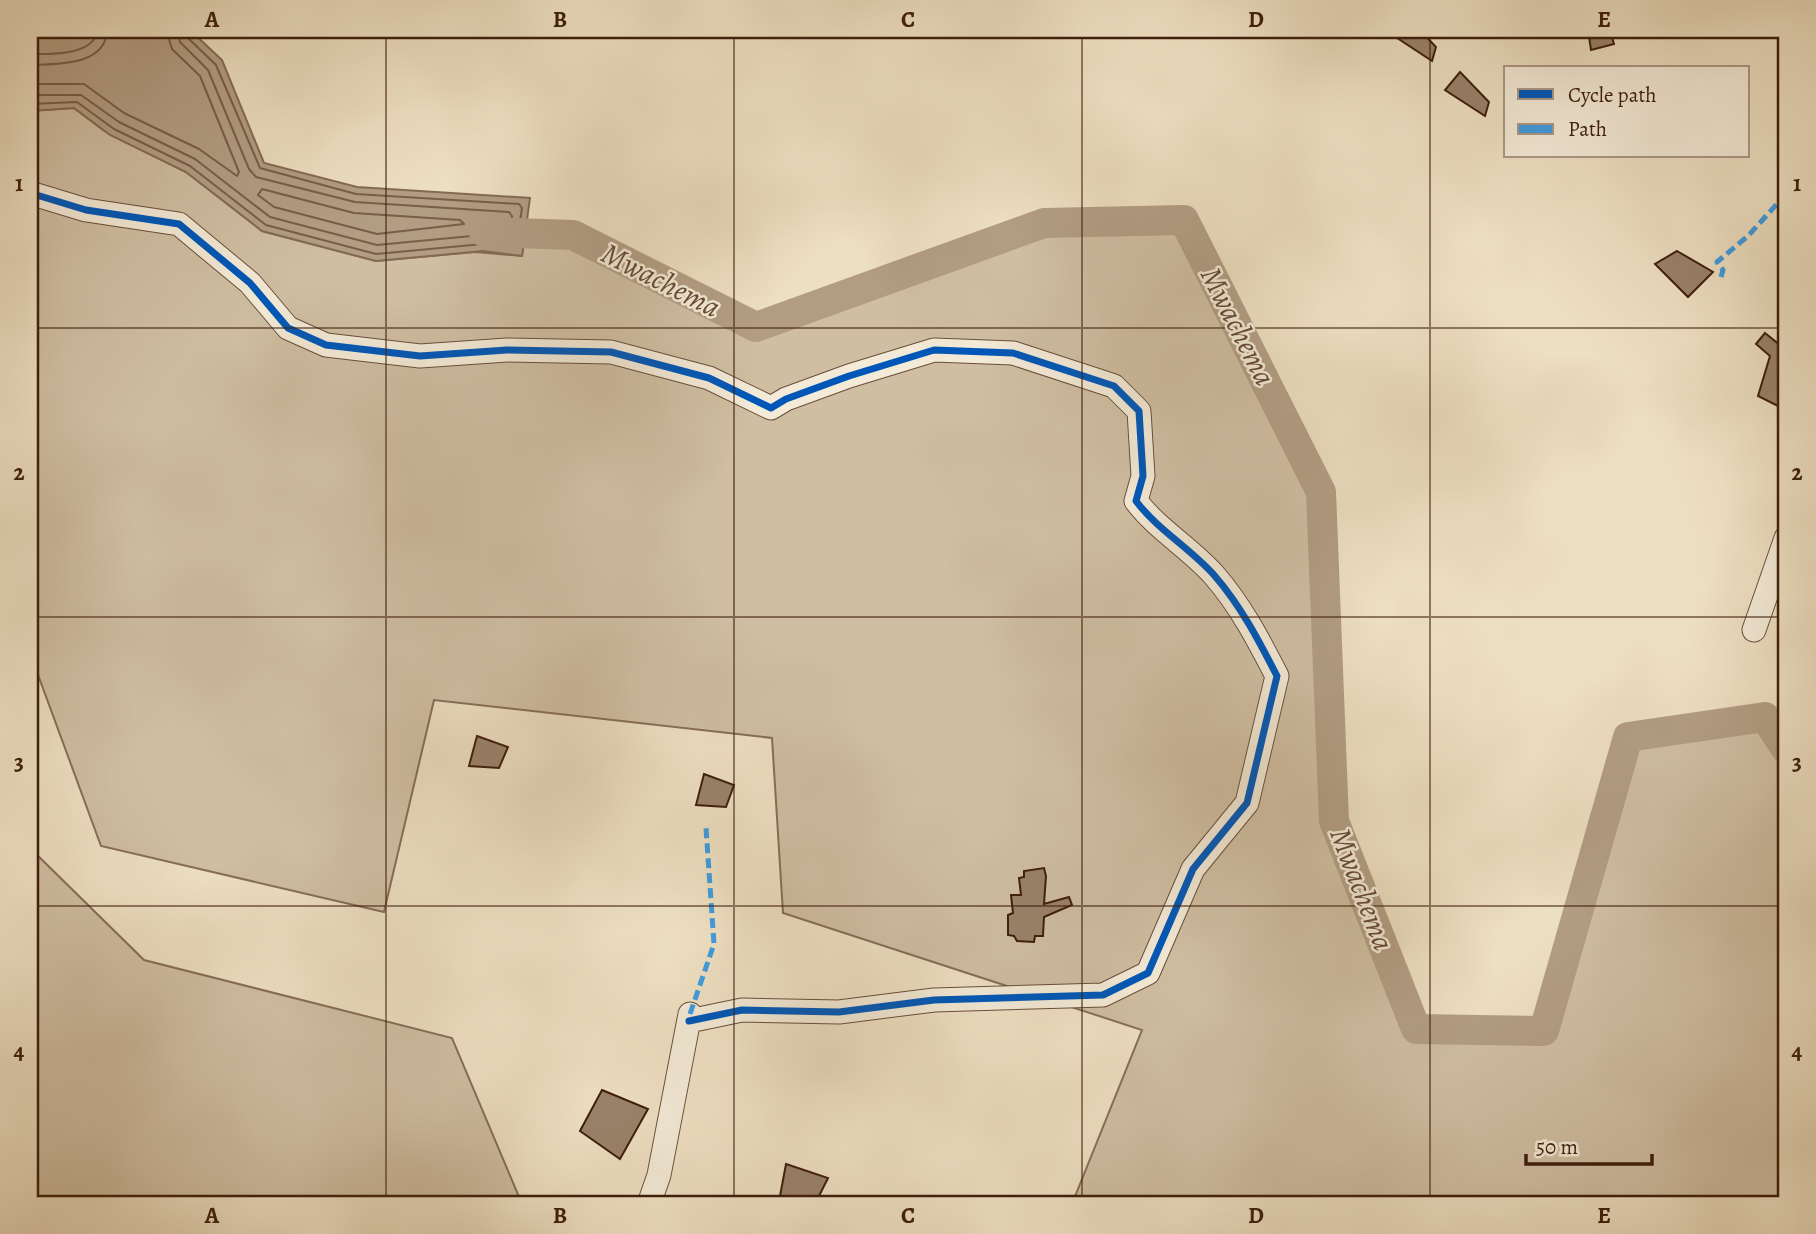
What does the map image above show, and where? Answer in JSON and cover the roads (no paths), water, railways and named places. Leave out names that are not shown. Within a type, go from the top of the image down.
[{"type":"street","points":[[30,193],[86,210],[179,224],[250,284],[288,328],[326,345],[420,356],[507,350],[611,352],[709,378],[771,408],[786,399],[849,376],[934,350],[1013,353],[1114,386],[1139,411],[1143,476],[1136,501],[1148,517],[1214,575],[1251,624],[1278,676],[1247,803],[1193,869],[1148,973],[1103,995],[933,1000],[839,1012],[742,1010],[690,1018],[659,1175],[649,1204]]},
{"type":"street","points":[[1754,630],[1786,537]]},
{"type":"water","points":[[107,30],[190,30],[222,60],[264,163],[357,187],[530,198],[522,256],[483,251],[376,261],[262,231],[186,172],[110,135],[74,108],[30,111],[30,39]]},
{"type":"waterway","name":"Mwachema","points":[[484,232],[573,235],[756,327],[1044,223],[1184,220],[1321,492],[1334,821],[1416,1029],[1544,1031],[1628,737],[1765,717],[1786,749]]}]
